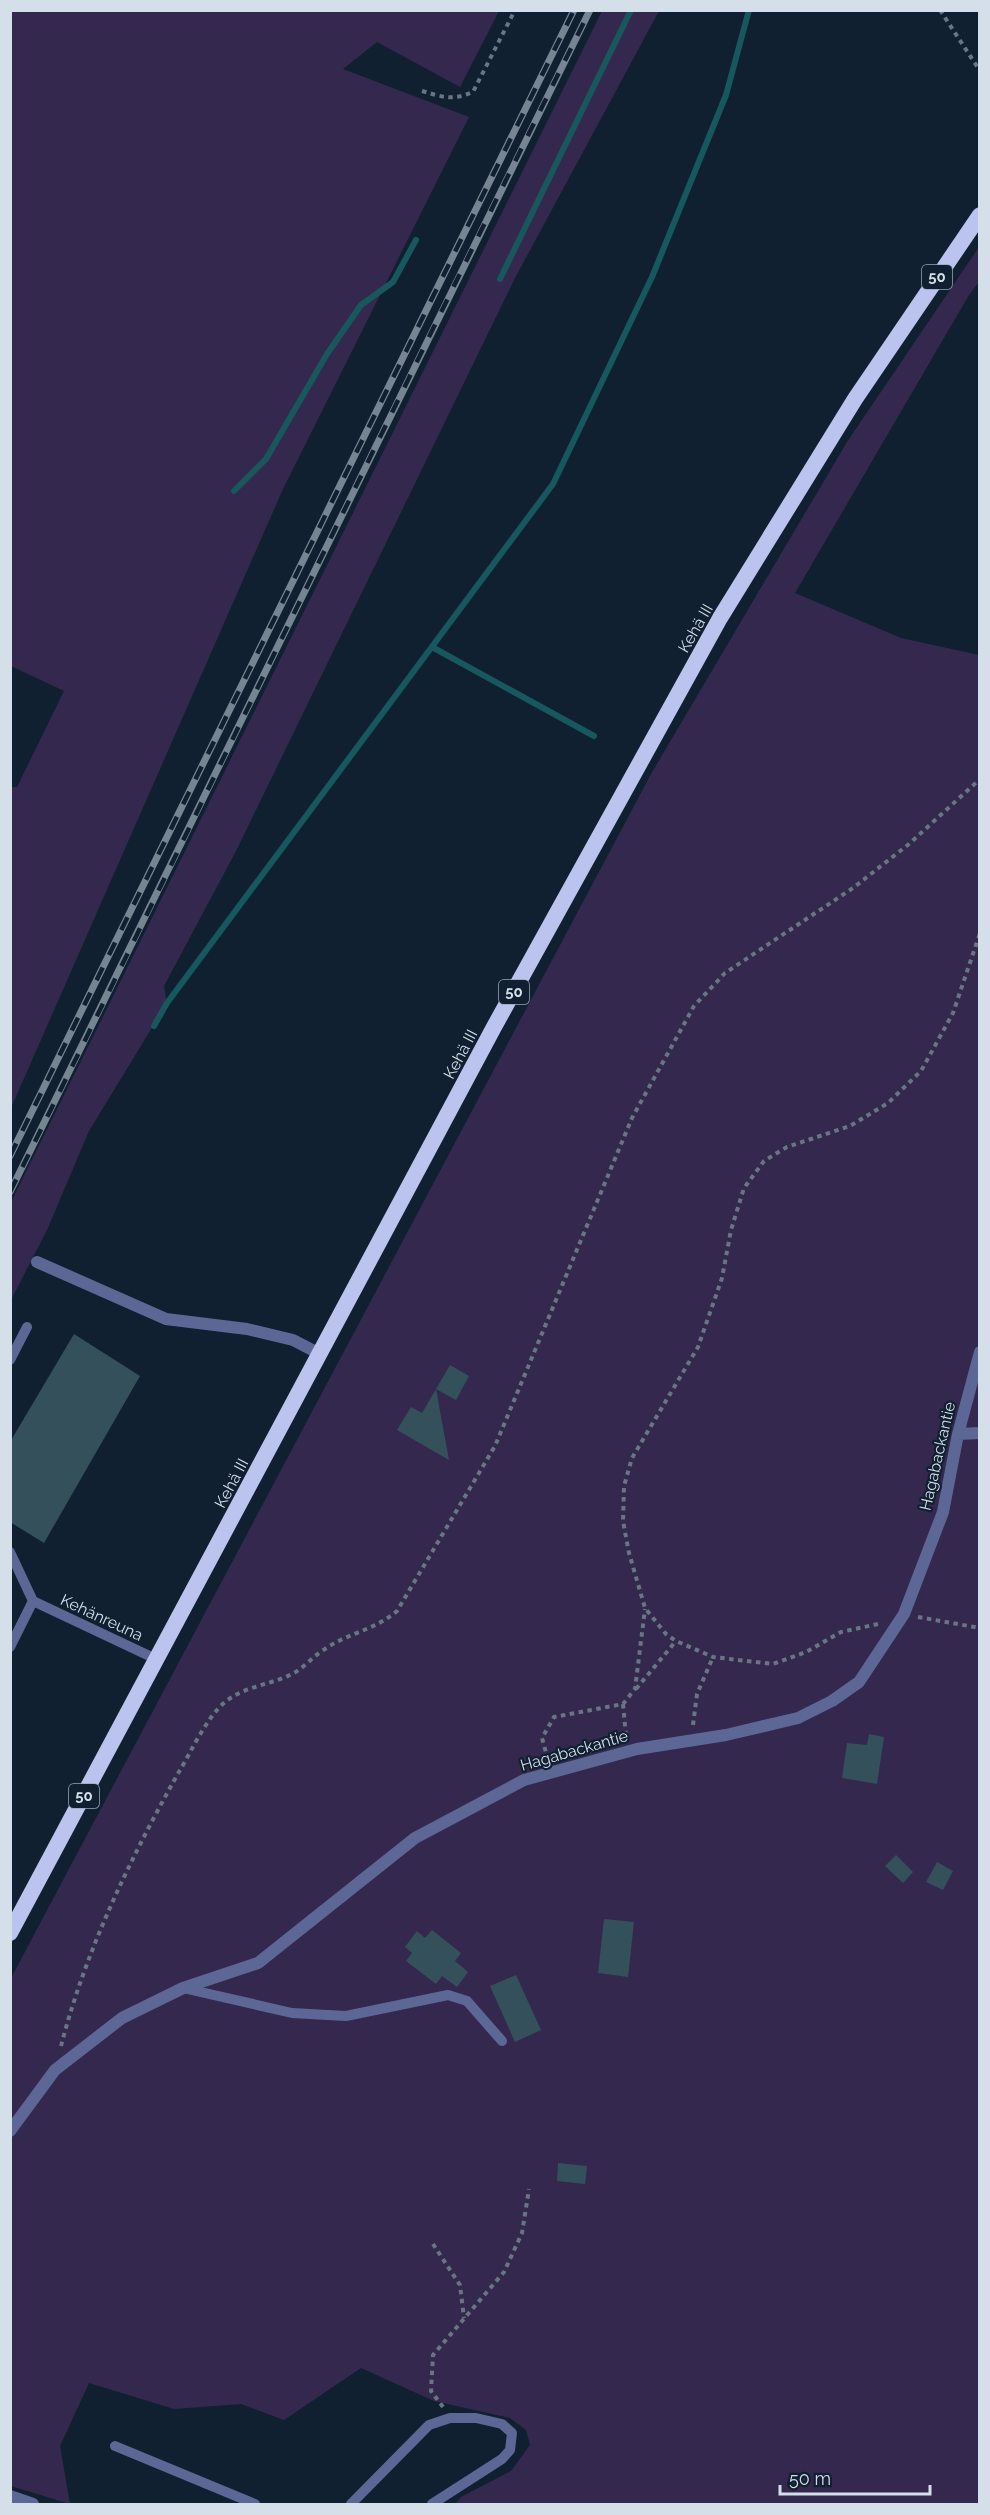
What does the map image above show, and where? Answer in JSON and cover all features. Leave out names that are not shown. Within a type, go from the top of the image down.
[{"type":"highway","name":"Kehä III","points":[[10,1933],[500,1017],[720,618],[855,399],[980,215]]},
{"type":"street","points":[[37,1262],[166,1319],[248,1329],[293,1340],[320,1354]]},
{"type":"street","name":"Hagabackantie","points":[[10,2131],[55,2070],[122,2018],[183,1988],[258,1963],[415,1838],[524,1780],[637,1749],[744,1731],[798,1718],[832,1701],[859,1682],[902,1618],[943,1512],[958,1434],[980,1352]]},
{"type":"street","points":[[958,1434],[980,1433]]},
{"type":"street","points":[[10,2496],[33,2505]]},
{"type":"lane","points":[[10,1360],[27,1328]]},
{"type":"lane","points":[[10,1552],[33,1601],[10,1647]]},
{"type":"lane","name":"Kehänreuna","points":[[33,1601],[158,1660]]},
{"type":"lane","points":[[183,1988],[292,2013],[346,2016],[448,1995],[467,2001],[502,2041]]},
{"type":"lane","points":[[351,2505],[429,2425],[450,2418],[476,2418],[502,2424],[512,2433],[513,2441],[510,2450],[502,2459],[432,2505]]},
{"type":"lane","points":[[115,2446],[255,2505]]},
{"type":"path","points":[[422,91],[448,99],[460,98],[473,92],[515,10]]},
{"type":"path","points":[[940,10],[980,71]]},
{"type":"path","points":[[55,2070],[70,2010],[87,1964],[142,1838],[202,1732],[224,1702],[248,1689],[295,1673],[324,1649],[383,1623],[397,1611],[495,1446],[632,1118],[694,1006],[726,973],[853,888],[909,844],[980,779]]},
{"type":"path","points":[[980,933],[953,1013],[921,1071],[888,1103],[850,1126],[787,1147],[764,1161],[744,1188],[731,1230],[722,1278],[698,1347],[632,1458],[624,1486],[623,1521],[629,1553],[645,1608],[666,1634],[676,1641],[713,1657],[773,1664],[806,1652],[842,1632],[902,1618],[980,1628]]},
{"type":"path","points":[[635,1689],[645,1608]]},
{"type":"path","points":[[552,1772],[542,1738],[554,1717],[622,1704],[676,1641]]},
{"type":"path","points":[[690,1740],[697,1694],[713,1657]]},
{"type":"path","points":[[622,1704],[626,1737],[637,1749]]},
{"type":"path","points":[[450,2418],[431,2391],[433,2355],[504,2272],[522,2233],[529,2189]]},
{"type":"path","points":[[433,2244],[460,2285],[464,2319]]},
{"type":"shaded area","points":[[11,10],[499,11],[460,87],[377,42],[343,69],[469,117],[283,489],[11,1108],[11,787],[17,787],[64,691],[11,666]]},
{"type":"shaded area","points":[[602,11],[659,11],[515,278],[236,851],[164,986],[167,1003],[89,1131],[47,1230],[11,1300],[10,1204]]},
{"type":"shaded area","points":[[979,247],[979,282],[969,295],[795,593],[901,638],[979,655],[979,2504],[455,2504],[461,2497],[511,2471],[530,2445],[526,2430],[510,2418],[434,2401],[361,2368],[284,2420],[241,2404],[174,2409],[89,2383],[60,2446],[70,2504],[11,2486],[11,1978],[651,774],[847,442]]},
{"type":"building","points":[[74,1334],[140,1376],[44,1543],[10,1522],[10,1442]]},
{"type":"building","points":[[450,1365],[469,1376],[456,1400],[436,1389]]},
{"type":"building","points":[[436,1389],[449,1460],[397,1430],[411,1407],[422,1413]]},
{"type":"building","points":[[869,1734],[884,1737],[877,1784],[842,1778],[847,1743],[867,1745]]},
{"type":"building","points":[[896,1855],[913,1872],[903,1883],[885,1866]]},
{"type":"building","points":[[937,1862],[953,1871],[943,1890],[926,1882]]},
{"type":"building","points":[[604,1919],[634,1922],[628,1977],[598,1973]]},
{"type":"building","points":[[432,1930],[461,1953],[455,1961],[468,1972],[457,1987],[442,1976],[436,1984],[406,1961],[412,1953],[405,1947],[417,1931],[425,1938]]},
{"type":"building","points":[[516,1975],[541,2030],[515,2042],[490,1986]]},
{"type":"building","points":[[558,2163],[587,2166],[585,2184],[557,2181]]},
{"type":"waterway","points":[[500,279],[631,10]]},
{"type":"waterway","points":[[154,1026],[167,1003],[553,484],[652,277],[726,95],[749,10]]},
{"type":"waterway","points":[[234,491],[266,459],[327,354],[361,305],[393,282],[416,240]]},
{"type":"waterway","points":[[432,647],[594,736]]},
{"type":"railway","points":[[10,1156],[574,10]]},
{"type":"railway","points":[[10,1192],[590,10]]}]
